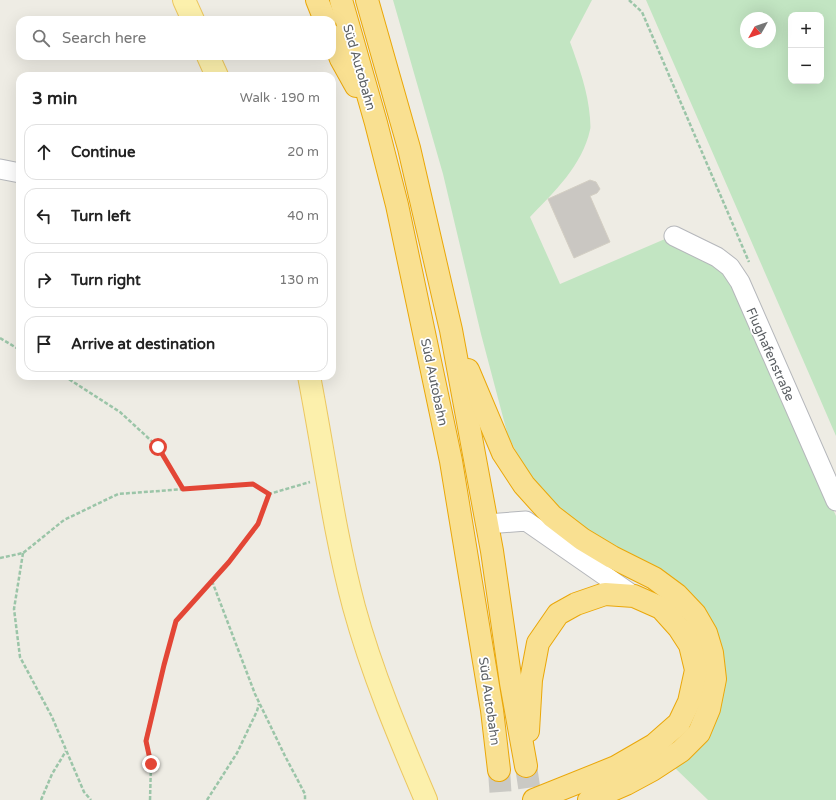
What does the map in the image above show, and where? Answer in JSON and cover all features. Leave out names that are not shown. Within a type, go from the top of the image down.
[{"type":"highway","points":[[317,0],[323,16]]},
{"type":"highway","name":"Süd Autobahn","points":[[341,0],[376,123],[397,206],[451,461],[488,688],[499,770]]},
{"type":"highway","name":"Süd Autobahn","points":[[367,0],[408,148],[451,330],[487,524],[511,684],[526,766],[531,680],[538,642],[558,614],[576,604],[605,594],[634,596]]},
{"type":"highway","points":[[336,45],[376,123]]},
{"type":"highway","points":[[451,330],[504,453],[524,485],[552,516],[582,538],[612,557],[654,578],[677,595],[695,614],[706,633],[712,653],[715,679],[710,709],[699,733],[681,751],[652,770],[626,784],[589,800]]},
{"type":"highway","points":[[534,800],[616,767],[654,745],[679,722],[689,702],[696,670],[690,645],[680,628],[661,608],[634,596]]},
{"type":"main road","points":[[184,0],[191,16]]},
{"type":"main road","points":[[210,60],[215,72]]},
{"type":"main road","points":[[311,380],[327,477],[354,607],[368,654],[426,800]]},
{"type":"street","points":[[0,169],[16,171]]},
{"type":"street","name":"Flughafenstraße","points":[[674,236],[717,257],[730,267],[740,282],[836,501]]},
{"type":"street","points":[[487,524],[526,521],[634,596]]},
{"type":"path","points":[[629,0],[642,12],[751,266]]},
{"type":"path","points":[[0,338],[16,348]]},
{"type":"path","points":[[70,380],[120,412],[158,447],[183,489]]},
{"type":"path","points":[[0,558],[22,553],[64,520],[118,494],[253,484],[269,494],[327,477]]},
{"type":"path","points":[[150,800],[151,764],[146,741],[176,621],[212,581],[258,524],[269,494]]},
{"type":"path","points":[[22,553],[14,608],[20,657],[52,717],[84,792],[91,800]]},
{"type":"path","points":[[212,581],[259,704],[305,794],[305,800]]},
{"type":"path","points":[[207,800],[237,753],[259,704]]},
{"type":"path","points":[[41,800],[52,774],[66,750]]},
{"type":"green space","points":[[393,0],[592,0],[570,42],[585,89],[589,108],[590,130],[581,155],[574,167],[566,178],[530,217],[560,284],[665,239],[711,264],[731,279],[836,516],[836,800],[708,800],[675,768],[699,746],[719,714],[725,674],[720,642],[705,609],[682,584],[593,534],[560,509],[529,476],[508,436],[481,334],[443,174]]},
{"type":"green space","points":[[646,0],[836,0],[836,436]]},
{"type":"building","points":[[590,180],[596,182],[600,189],[597,193],[590,196],[610,242],[574,258],[548,199]]},
{"type":"tunnel","points":[[526,766],[531,800]]},
{"type":"tunnel","points":[[499,770],[501,800]]},
{"type":"route","points":[[151,764],[146,741],[176,621],[229,562],[258,524],[269,494],[253,484],[183,489],[158,447]]}]
